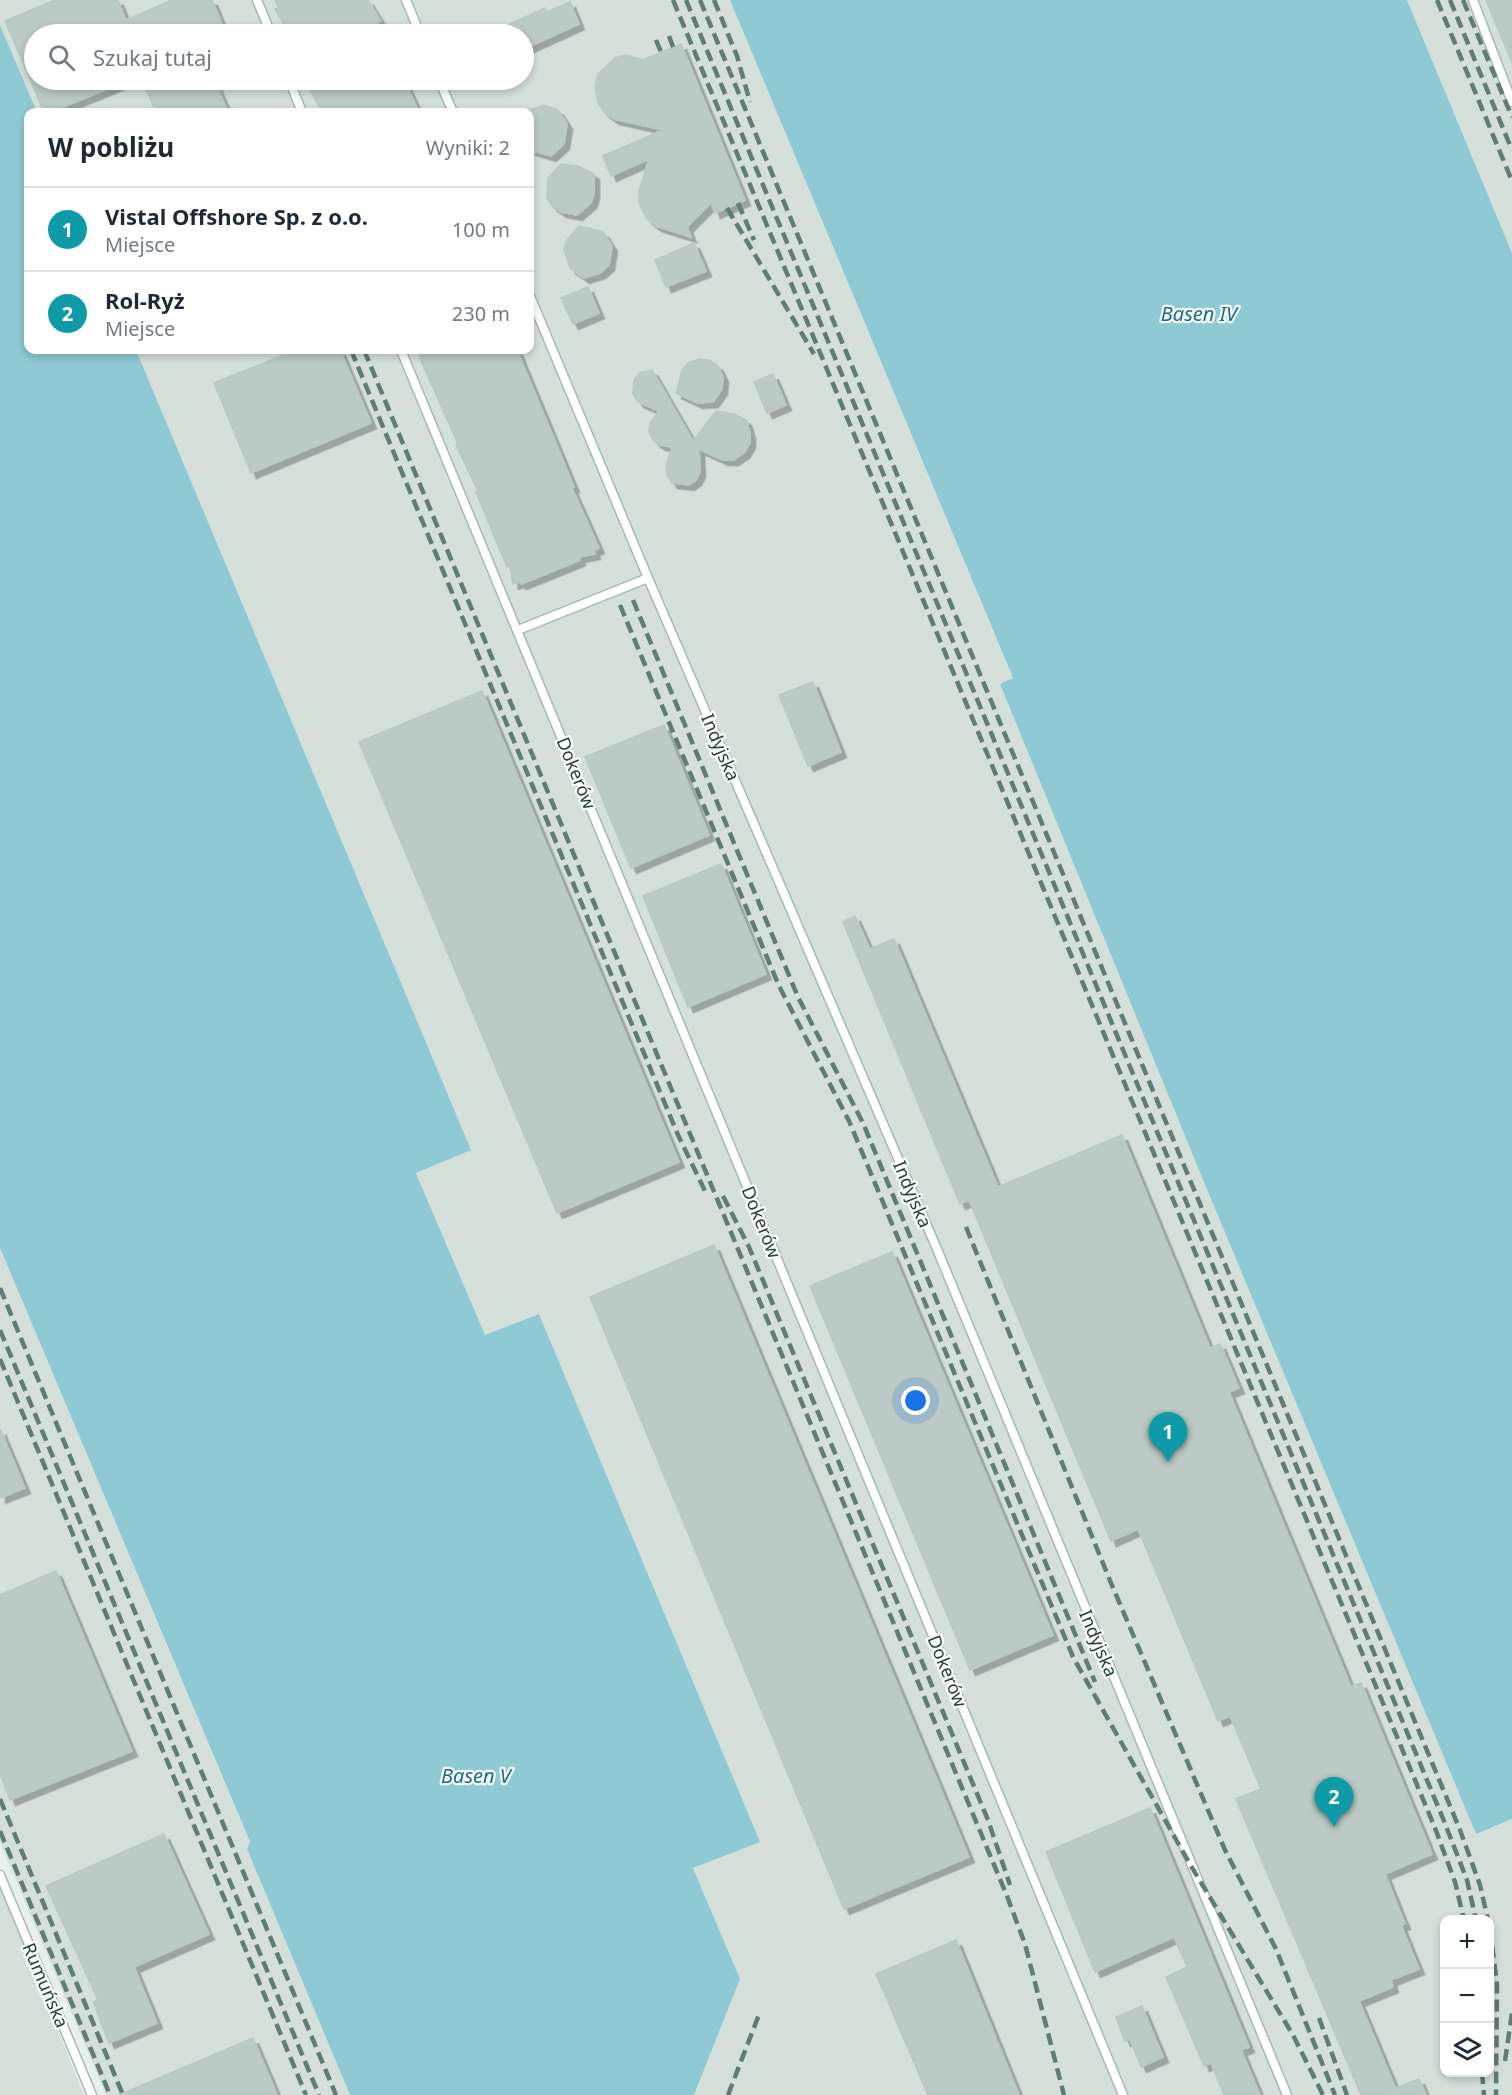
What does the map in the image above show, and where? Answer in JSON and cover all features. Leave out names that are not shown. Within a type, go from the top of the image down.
[{"type":"lane","points":[[257,0],[267,24]]},
{"type":"lane","points":[[406,0],[416,24]]},
{"type":"lane","points":[[1473,0],[1512,102]]},
{"type":"lane","points":[[293,90],[300,108]]},
{"type":"lane","points":[[443,90],[451,108]]},
{"type":"lane","name":"Indyjska","points":[[534,306],[648,578],[932,1238],[1287,2095]]},
{"type":"lane","name":"Dokerów","points":[[403,354],[1123,2095]]},
{"type":"lane","points":[[518,630],[648,578]]},
{"type":"lane","name":"Rumuńska","points":[[0,1875],[92,2095]]},
{"type":"shaded area","points":[[0,0],[730,0],[1013,679],[1000,684],[1201,1175],[1476,1834],[1512,1819],[1512,2095],[694,2095],[740,1979],[693,1868],[759,1842],[539,1314],[485,1335],[416,1172],[470,1149],[138,354],[534,354],[534,108],[35,108],[28,90],[534,90],[534,24],[24,24],[24,81],[0,25]]},
{"type":"shaded area","points":[[1407,0],[1512,0],[1512,253]]},
{"type":"shaded area","points":[[0,1248],[250,1843],[247,1849],[350,2095],[106,2095],[0,1842]]},
{"type":"shaded area","points":[[0,1887],[84,2095],[0,2095]]},
{"type":"water","name":"Basen IV","points":[[730,0],[1407,0],[1512,253],[1512,1819],[1476,1834],[1201,1175],[1000,684],[1013,678]]},
{"type":"water","name":"Basen V","points":[[0,25],[24,81],[24,90],[28,90],[35,108],[24,108],[24,354],[138,354],[471,1150],[416,1173],[485,1335],[539,1314],[760,1842],[693,1868],[740,1979],[694,2095],[350,2095],[247,1849],[250,1842],[0,1248]]},
{"type":"building","points":[[55,0],[118,0],[126,20],[172,0],[212,0],[222,24],[24,24],[24,65],[5,21]]},
{"type":"building","points":[[275,0],[368,0],[381,21],[377,22],[378,24],[283,24],[275,9],[279,8]]},
{"type":"building","points":[[1486,0],[1512,0],[1512,63]]},
{"type":"building","points":[[570,2],[579,24],[534,44],[534,24],[510,24],[545,8],[547,12]]},
{"type":"building","points":[[681,44],[745,200],[715,213],[711,203],[687,227],[691,237],[656,226],[647,219],[639,203],[639,191],[649,159],[611,176],[603,156],[663,130],[614,119],[604,112],[598,103],[595,85],[598,74],[615,58],[626,55],[643,60]]},
{"type":"building","points":[[35,90],[105,90],[61,108],[42,108]]},
{"type":"building","points":[[146,90],[218,90],[226,108],[154,108]]},
{"type":"building","points":[[310,90],[409,90],[417,108],[320,108]]},
{"type":"building","points":[[543,105],[558,110],[567,124],[564,144],[551,156],[534,151],[534,108]]},
{"type":"building","points":[[561,164],[578,166],[594,174],[594,194],[591,203],[577,215],[561,212],[552,206],[547,198],[548,178]]},
{"type":"building","points":[[579,226],[603,232],[612,246],[609,265],[600,273],[584,278],[570,268],[564,249],[567,240]]},
{"type":"building","points":[[694,243],[706,271],[666,287],[655,260]]},
{"type":"building","points":[[588,287],[599,313],[573,324],[561,298]]},
{"type":"building","points":[[286,354],[342,354],[371,423],[251,473],[214,383]]},
{"type":"building","points":[[519,354],[574,487],[572,488],[599,548],[594,550],[595,554],[579,557],[580,560],[521,584],[519,582],[513,584],[510,565],[507,567],[476,492],[478,491],[419,356]]},
{"type":"building","points":[[699,359],[709,360],[718,366],[723,377],[722,389],[713,402],[697,403],[676,393],[682,370],[688,363]]},
{"type":"building","points":[[652,370],[693,441],[716,411],[734,414],[746,420],[750,443],[744,453],[733,460],[723,460],[699,449],[700,472],[696,480],[689,485],[672,483],[667,475],[666,466],[672,447],[660,445],[653,440],[649,432],[650,423],[659,411],[638,402],[633,394],[634,380],[640,373]]},
{"type":"building","points":[[773,374],[786,405],[767,413],[754,382]]},
{"type":"building","points":[[813,682],[841,752],[808,766],[779,695]]},
{"type":"building","points":[[482,691],[679,1162],[557,1213],[359,742]]},
{"type":"building","points":[[664,725],[709,835],[631,868],[585,757]]},
{"type":"building","points":[[721,864],[766,974],[688,1007],[643,896]]},
{"type":"building","points":[[855,916],[870,949],[894,939],[998,1187],[1122,1135],[1210,1348],[1220,1344],[1239,1388],[1229,1392],[1351,1687],[1361,1683],[1432,1854],[1385,1874],[1405,1924],[1401,1925],[1419,1969],[1391,1980],[1393,1987],[1359,2001],[1395,2087],[1377,2095],[1361,2095],[1236,1799],[1261,1789],[1230,1716],[1218,1721],[1138,1529],[1111,1541],[969,1200],[960,1204],[843,922]]},
{"type":"building","points":[[714,1245],[969,1857],[844,1909],[590,1297]]},
{"type":"building","points":[[892,1252],[1053,1635],[970,1670],[810,1286]]},
{"type":"building","points":[[0,1429],[25,1488],[0,1498]]},
{"type":"building","points":[[56,1571],[132,1751],[10,1800],[0,1774],[0,1595]]},
{"type":"building","points":[[1150,1808],[1249,2047],[1241,2050],[1260,2095],[1224,2095],[1211,2063],[1204,2066],[1166,1977],[1187,1967],[1174,1937],[1095,1972],[1046,1852]]},
{"type":"building","points":[[164,1834],[209,1934],[134,1967],[157,2023],[109,2043],[93,2002],[98,2000],[46,1886]]},
{"type":"building","points":[[956,1940],[1019,2095],[928,2095],[876,1974]]},
{"type":"building","points":[[1142,2006],[1163,2057],[1141,2067],[1130,2039],[1125,2041],[1116,2017]]},
{"type":"building","points":[[253,2038],[277,2095],[119,2095]]},
{"type":"building","points":[[1419,2079],[1426,2095],[1381,2095],[1381,2094]]},
{"type":"railway","points":[[673,0],[1435,1828],[1455,1882],[1463,1915]]},
{"type":"railway","points":[[686,0],[1444,1821],[1467,1880],[1475,1915]]},
{"type":"railway","points":[[700,0],[1460,1830],[1480,1885],[1487,1915]]},
{"type":"railway","points":[[714,0],[737,56],[750,102]]},
{"type":"railway","points":[[1437,0],[1512,181]]},
{"type":"railway","points":[[1450,0],[1512,150]]},
{"type":"railway","points":[[1463,0],[1512,117]]},
{"type":"railway","points":[[669,36],[673,47]]},
{"type":"railway","points":[[656,40],[661,52]]},
{"type":"railway","points":[[738,203],[754,240]]},
{"type":"railway","points":[[727,208],[814,354]]},
{"type":"railway","points":[[353,354],[678,1135],[706,1193]]},
{"type":"railway","points":[[366,354],[1007,1896],[1025,1944],[1064,2095]]},
{"type":"railway","points":[[633,600],[798,997],[863,1123],[1095,1682]]},
{"type":"railway","points":[[620,605],[779,986],[849,1121],[1073,1657],[1191,1866],[1293,2035],[1323,2095]]},
{"type":"railway","points":[[723,1196],[749,1247],[988,1820],[1010,1885]]},
{"type":"railway","points":[[966,1227],[1111,1583],[1225,1850],[1276,1949],[1335,2095]]},
{"type":"railway","points":[[0,1288],[336,2095]]},
{"type":"railway","points":[[0,1330],[319,2095]]},
{"type":"railway","points":[[0,1359],[306,2095]]},
{"type":"railway","points":[[0,1799],[123,2095]]},
{"type":"railway","points":[[0,1831],[110,2095]]},
{"type":"railway","points":[[1494,1961],[1497,1985],[1496,2095]]},
{"type":"railway","points":[[728,2095],[760,2012]]},
{"type":"railway","points":[[1505,2061],[1512,2013]]},
{"type":"railway","points":[[1319,2018],[1347,2095]]},
{"type":"railway","points":[[1482,2077],[1484,2095]]},
{"type":"place","name":"Vistal Offshore Sp. z o.o.","points":[[1168,1462]]},
{"type":"place","name":"Rol-Ryż","points":[[1334,1827]]}]
